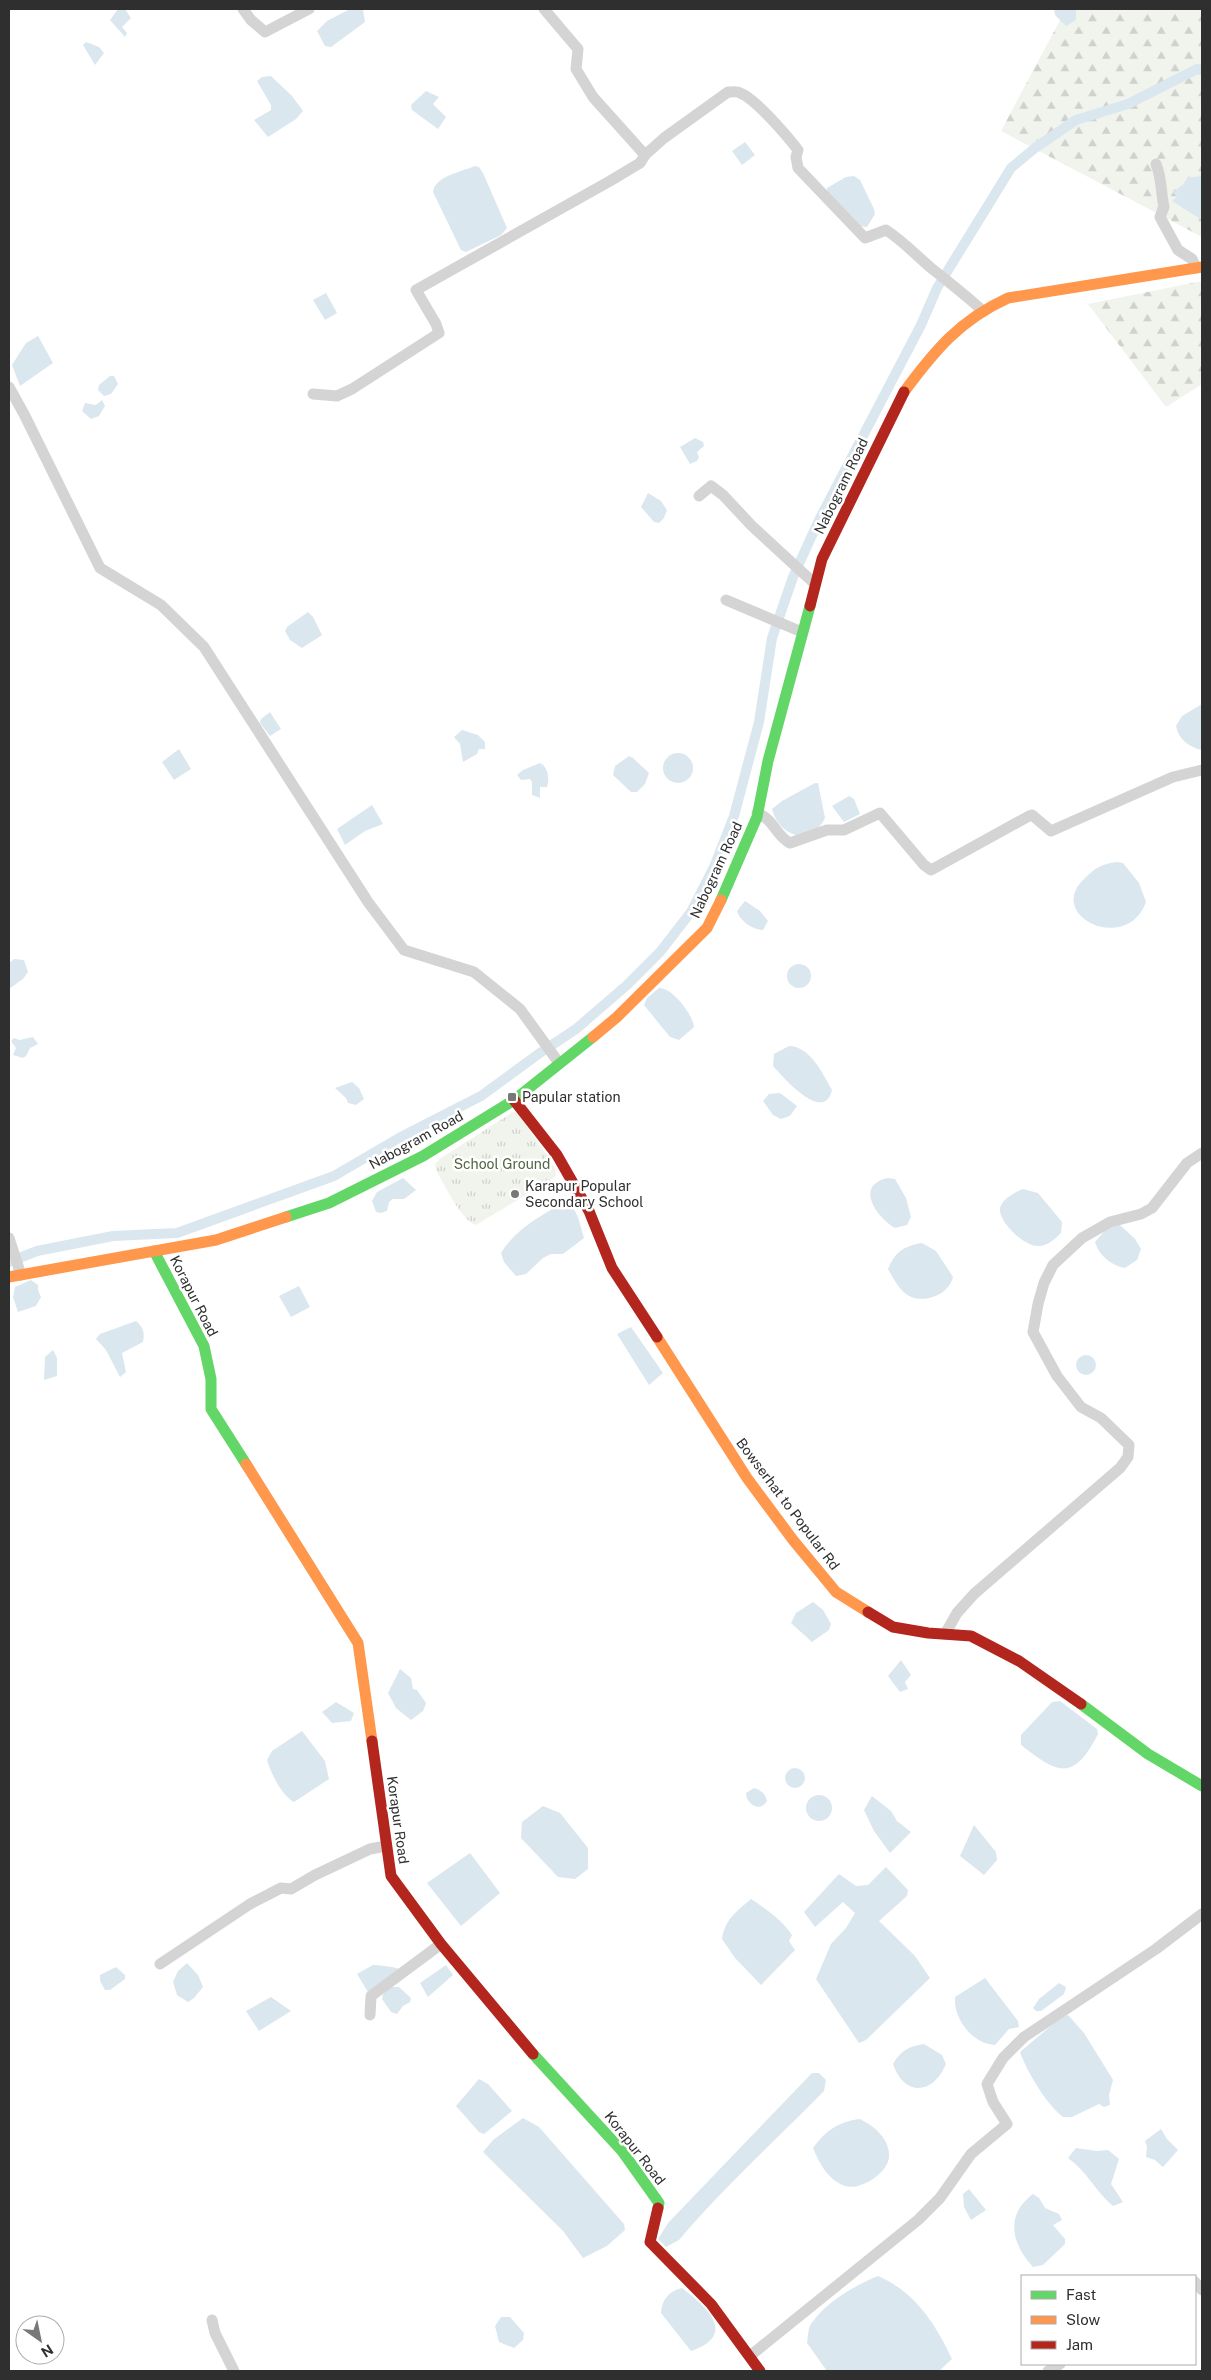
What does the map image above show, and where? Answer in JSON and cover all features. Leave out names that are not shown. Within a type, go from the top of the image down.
[{"type":"street","points":[[243,9],[250,20],[265,32],[309,9]]},
{"type":"street","points":[[544,9],[578,49],[576,69],[593,97],[645,155]]},
{"type":"street","points":[[313,394],[337,396],[352,389],[439,333],[436,324],[416,290],[640,163],[645,155],[664,138],[728,92],[740,92],[764,112],[798,150],[796,157],[798,168],[865,238],[886,230],[932,268],[950,280],[982,310]]},
{"type":"street","points":[[1156,164],[1162,192],[1161,202],[1164,207],[1160,217],[1178,250],[1192,259],[1199,267]]},
{"type":"street","name":"Nabogram Road","points":[[9,1277],[216,1240],[329,1203],[423,1156],[514,1100],[617,1018],[707,928],[732,878],[757,813],[768,761],[822,559],[903,393],[935,350],[982,310],[1008,298],[1199,267]]},
{"type":"street","points":[[9,387],[100,568],[161,605],[204,647],[368,902],[404,950],[474,972],[520,1009],[560,1063]]},
{"type":"street","points":[[698,496],[711,486],[723,495],[788,560],[815,584]]},
{"type":"street","points":[[726,600],[802,632]]},
{"type":"street","points":[[757,813],[769,820],[782,839],[790,843],[827,830],[844,830],[880,813],[924,866],[931,870],[1029,816],[1032,816],[1051,831],[1166,780],[1202,770]]},
{"type":"street","name":"Bowserhat to Popular Rd","points":[[514,1100],[557,1155],[589,1211],[612,1268],[747,1478],[793,1540],[836,1592],[893,1627],[971,1636],[1019,1661],[1148,1754],[1185,1774],[1202,1786]]},
{"type":"street","points":[[945,1634],[957,1613],[974,1594],[1120,1468],[1128,1457],[1129,1444],[1101,1418],[1081,1407],[1058,1376],[1033,1332],[1044,1283],[1053,1265],[1082,1238],[1098,1228],[1121,1218],[1141,1214],[1152,1208],[1186,1162],[1202,1153]]},
{"type":"street","points":[[10,1243],[21,1275]]},
{"type":"street","name":"Korapur Road","points":[[154,1251],[204,1346],[211,1379],[211,1409],[358,1643],[390,1876],[441,1944],[517,2036],[622,2152],[659,2204],[650,2242],[711,2304],[760,2371]]},
{"type":"street","points":[[160,1964],[250,1904],[281,1888],[291,1889],[315,1875],[370,1849],[386,1846]]},
{"type":"street","points":[[750,2356],[918,2220],[940,2198],[971,2154],[1007,2124],[992,2102],[987,2084],[1003,2058],[1024,2037],[1156,1949],[1202,1914]]},
{"type":"street","points":[[370,2015],[371,1996],[441,1944]]},
{"type":"street","points":[[212,2320],[215,2333],[234,2371]]},
{"type":"green space","points":[[1066,9],[1202,9],[1202,237],[1001,131]]},
{"type":"green space","points":[[1202,281],[1202,384],[1166,407],[1088,304]]},
{"type":"green space","name":"School Ground","points":[[513,1112],[518,1113],[555,1168],[556,1175],[476,1225],[470,1222],[459,1209],[436,1170],[435,1164],[441,1158]]},
{"type":"shaded area","points":[[118,9],[125,9],[131,18],[122,27],[127,33],[125,37],[110,20]]},
{"type":"shaded area","points":[[350,9],[363,9],[365,22],[331,47],[325,46],[317,31],[327,21]]},
{"type":"shaded area","points":[[1054,9],[1076,9],[1076,20],[1066,26],[1055,15]]},
{"type":"shaded area","points":[[86,42],[99,47],[104,53],[95,65],[83,45]]},
{"type":"shaded area","points":[[271,76],[292,96],[303,111],[296,119],[268,137],[254,120],[271,110],[271,105],[257,81],[262,77]]},
{"type":"shaded area","points":[[426,91],[439,97],[433,104],[446,117],[438,129],[412,110],[411,105]]},
{"type":"shaded area","points":[[745,142],[755,155],[742,165],[732,151]]},
{"type":"shaded area","points":[[475,166],[479,167],[483,173],[507,228],[501,235],[466,252],[461,250],[433,192],[438,182],[443,178]]},
{"type":"shaded area","points":[[854,176],[860,180],[874,209],[875,214],[867,227],[858,226],[827,192],[827,188],[846,177]]},
{"type":"shaded area","points":[[1202,176],[1202,220],[1172,201],[1177,197],[1173,192],[1184,184],[1187,178]]},
{"type":"shaded area","points":[[326,293],[337,313],[325,320],[313,300]]},
{"type":"shaded area","points":[[38,336],[53,363],[20,386],[12,365],[26,343]]},
{"type":"shaded area","points":[[110,376],[114,376],[118,384],[111,394],[104,396],[98,390],[99,385]]},
{"type":"shaded area","points":[[102,400],[105,406],[99,416],[91,419],[82,411],[85,403],[96,405]]},
{"type":"shaded area","points":[[695,438],[703,442],[704,446],[697,452],[699,457],[697,461],[690,464],[680,447]]},
{"type":"shaded area","points":[[648,493],[661,501],[667,510],[664,518],[659,523],[654,522],[641,507]]},
{"type":"shaded area","points":[[308,612],[313,617],[322,635],[302,648],[290,640],[285,631],[287,627]]},
{"type":"shaded area","points":[[1202,704],[1201,750],[1185,742],[1179,735],[1176,726],[1182,716]]},
{"type":"shaded area","points":[[270,712],[281,729],[270,736],[260,723],[261,719]]},
{"type":"shaded area","points":[[462,730],[478,735],[485,742],[485,749],[479,749],[477,754],[463,762],[460,744],[454,737]]},
{"type":"shaded area","points":[[179,749],[191,769],[174,780],[162,762]]},
{"type":"shaded area","points":[[678,753],[684,754],[692,762],[692,774],[684,782],[678,783],[672,782],[664,774],[663,768],[664,762],[672,754]]},
{"type":"shaded area","points":[[629,756],[649,773],[645,784],[637,792],[631,792],[613,775],[615,766]]},
{"type":"shaded area","points":[[540,763],[547,770],[548,780],[547,787],[540,787],[540,798],[532,795],[532,782],[530,779],[521,780],[517,775],[523,770]]},
{"type":"shaded area","points":[[818,783],[825,818],[812,833],[796,835],[788,832],[776,819],[772,809],[782,801]]},
{"type":"shaded area","points":[[849,796],[854,799],[860,814],[844,822],[832,806]]},
{"type":"shaded area","points":[[372,805],[383,824],[365,831],[345,845],[337,829]]},
{"type":"shaded area","points":[[1117,862],[1123,863],[1139,883],[1146,902],[1136,918],[1123,926],[1108,928],[1093,924],[1081,917],[1075,906],[1075,893],[1084,879],[1095,869],[1102,865]]},
{"type":"shaded area","points":[[745,901],[760,911],[768,921],[763,930],[747,924],[739,915],[737,911]]},
{"type":"shaded area","points":[[14,959],[24,960],[28,972],[23,979],[9,989],[9,963]]},
{"type":"shaded area","points":[[799,964],[804,965],[810,971],[810,981],[804,987],[799,988],[794,987],[788,981],[787,976],[788,971],[794,965]]},
{"type":"shaded area","points":[[659,988],[670,992],[676,997],[686,1009],[693,1022],[694,1027],[679,1040],[670,1037],[644,1005],[647,998]]},
{"type":"shaded area","points":[[33,1037],[38,1044],[30,1048],[26,1056],[23,1058],[13,1055],[16,1048],[11,1041],[14,1038],[19,1040]]},
{"type":"shaded area","points":[[789,1046],[797,1047],[815,1062],[832,1090],[828,1099],[821,1102],[803,1095],[773,1066],[774,1054]]},
{"type":"shaded area","points":[[352,1082],[359,1088],[364,1099],[356,1105],[348,1103],[346,1098],[335,1088]]},
{"type":"shaded area","points":[[780,1093],[797,1106],[790,1116],[781,1119],[773,1115],[763,1101],[769,1094]]},
{"type":"shaded area","points":[[403,1178],[416,1190],[404,1199],[393,1199],[389,1202],[387,1211],[376,1212],[372,1201],[377,1192]]},
{"type":"shaded area","points":[[888,1178],[895,1179],[906,1198],[911,1217],[907,1225],[895,1228],[881,1217],[872,1202],[870,1194],[872,1187]]},
{"type":"shaded area","points":[[1023,1189],[1038,1193],[1062,1222],[1061,1233],[1045,1245],[1038,1246],[1026,1242],[1013,1233],[1003,1220],[1001,1205],[1006,1199]]},
{"type":"shaded area","points":[[569,1199],[578,1217],[584,1238],[563,1254],[551,1254],[543,1258],[526,1274],[516,1276],[504,1262],[501,1253],[507,1244],[540,1216]]},
{"type":"shaded area","points":[[1120,1225],[1135,1239],[1141,1249],[1137,1260],[1125,1268],[1107,1260],[1095,1242],[1108,1227]]},
{"type":"shaded area","points":[[922,1243],[936,1251],[953,1277],[947,1288],[937,1296],[917,1299],[904,1292],[888,1269],[897,1254],[905,1248]]},
{"type":"shaded area","points":[[31,1280],[38,1285],[41,1297],[36,1306],[18,1312],[13,1297],[15,1287]]},
{"type":"shaded area","points":[[299,1286],[310,1307],[291,1317],[279,1296]]},
{"type":"shaded area","points":[[136,1321],[143,1330],[143,1342],[122,1353],[126,1372],[120,1377],[106,1350],[96,1339],[100,1334]]},
{"type":"shaded area","points":[[631,1327],[663,1373],[649,1385],[617,1334]]},
{"type":"shaded area","points":[[53,1350],[57,1358],[57,1376],[44,1380],[45,1357]]},
{"type":"shaded area","points":[[1082,1355],[1090,1355],[1096,1361],[1096,1369],[1090,1375],[1082,1375],[1076,1369],[1076,1361]]},
{"type":"shaded area","points":[[813,1602],[823,1610],[831,1624],[829,1630],[812,1642],[791,1623],[796,1613]]},
{"type":"shaded area","points":[[901,1660],[911,1675],[905,1682],[908,1689],[900,1692],[888,1676]]},
{"type":"shaded area","points":[[400,1669],[411,1678],[413,1689],[417,1690],[426,1703],[423,1711],[411,1720],[396,1708],[388,1693]]},
{"type":"shaded area","points":[[1060,1701],[1097,1729],[1098,1734],[1089,1750],[1080,1760],[1072,1766],[1064,1768],[1055,1767],[1045,1762],[1021,1745],[1021,1735],[1052,1702]]},
{"type":"shaded area","points":[[336,1702],[354,1713],[351,1721],[332,1723],[322,1712]]},
{"type":"shaded area","points":[[302,1731],[325,1761],[329,1779],[294,1802],[281,1789],[267,1760],[272,1751]]},
{"type":"shaded area","points":[[795,1768],[802,1771],[805,1778],[802,1785],[795,1788],[788,1785],[785,1778],[788,1771]]},
{"type":"shaded area","points":[[754,1788],[763,1793],[766,1798],[767,1801],[764,1805],[757,1807],[748,1801],[746,1793]]},
{"type":"shaded area","points":[[819,1795],[828,1799],[832,1808],[828,1817],[819,1821],[810,1817],[806,1808],[810,1799]]},
{"type":"shaded area","points":[[872,1796],[891,1811],[897,1821],[911,1832],[890,1853],[874,1831],[864,1810]]},
{"type":"shaded area","points":[[543,1806],[560,1813],[588,1848],[588,1869],[575,1879],[558,1877],[521,1838],[522,1822]]},
{"type":"shaded area","points":[[974,1825],[996,1852],[997,1860],[984,1875],[960,1856]]},
{"type":"shaded area","points":[[470,1853],[500,1893],[461,1926],[427,1883]]},
{"type":"shaded area","points":[[886,1867],[908,1890],[907,1896],[879,1921],[915,1956],[930,1978],[866,2040],[859,2043],[816,1979],[831,1944],[846,1928],[855,1913],[843,1902],[815,1927],[804,1912],[839,1874],[856,1886],[868,1885]]},
{"type":"shaded area","points":[[751,1899],[783,1924],[792,1935],[789,1941],[795,1950],[761,1985],[735,1958],[722,1939],[729,1921]]},
{"type":"shaded area","points":[[187,1963],[198,1975],[203,1987],[188,2002],[177,1995],[173,1982],[178,1971]]},
{"type":"shaded area","points":[[373,1965],[399,1969],[368,1992],[357,1974]]},
{"type":"shaded area","points":[[446,1965],[453,1975],[428,1997],[420,1983]]},
{"type":"shaded area","points":[[116,1967],[125,1975],[125,1979],[110,1990],[105,1990],[100,1981],[100,1975]]},
{"type":"shaded area","points":[[985,1978],[1018,2021],[1019,2027],[1009,2029],[995,2045],[979,2040],[966,2029],[957,2013],[955,2005],[955,1997]]},
{"type":"shaded area","points":[[1059,1983],[1066,1987],[1064,1994],[1041,2011],[1036,2011],[1033,2008],[1039,1999]]},
{"type":"shaded area","points":[[391,1987],[399,1987],[411,1998],[410,2002],[403,2006],[397,2014],[391,2012],[382,1999],[383,1994]]},
{"type":"shaded area","points":[[271,1997],[291,2011],[259,2031],[246,2011]]},
{"type":"shaded area","points":[[1068,2015],[1084,2033],[1113,2080],[1109,2095],[1110,2105],[1104,2107],[1099,2104],[1072,2117],[1063,2117],[1038,2088],[1020,2052],[1060,2018]]},
{"type":"shaded area","points":[[924,2044],[942,2055],[946,2064],[934,2082],[919,2088],[911,2087],[898,2075],[893,2064],[906,2050]]},
{"type":"shaded area","points":[[812,2073],[819,2073],[826,2080],[824,2091],[732,2182],[679,2240],[666,2247],[658,2239],[668,2223]]},
{"type":"shaded area","points":[[479,2079],[488,2084],[512,2111],[484,2134],[479,2132],[456,2106]]},
{"type":"shaded area","points":[[523,2118],[539,2127],[624,2224],[625,2230],[607,2246],[583,2258],[563,2231],[483,2152],[493,2140]]},
{"type":"shaded area","points":[[860,2119],[871,2125],[884,2139],[889,2150],[889,2157],[879,2175],[858,2186],[845,2186],[829,2175],[821,2165],[813,2148],[833,2128],[845,2122]]},
{"type":"shaded area","points":[[1161,2129],[1167,2139],[1178,2150],[1163,2167],[1155,2160],[1146,2157],[1147,2146],[1145,2141]]},
{"type":"shaded area","points":[[1076,2148],[1097,2151],[1108,2150],[1119,2159],[1111,2184],[1123,2202],[1113,2206],[1081,2169],[1068,2158]]},
{"type":"shaded area","points":[[969,2189],[986,2210],[971,2220],[964,2207],[963,2194]]},
{"type":"shaded area","points":[[1033,2194],[1039,2198],[1045,2208],[1059,2214],[1062,2220],[1053,2225],[1065,2239],[1065,2244],[1043,2265],[1033,2267],[1020,2248],[1014,2229],[1018,2211]]},
{"type":"shaded area","points":[[878,2276],[903,2291],[931,2321],[952,2359],[939,2371],[827,2371],[807,2343],[810,2326],[824,2309],[850,2290]]},
{"type":"shaded area","points":[[682,2288],[701,2304],[714,2321],[713,2337],[705,2344],[691,2351],[661,2313],[667,2296],[673,2291]]},
{"type":"shaded area","points":[[501,2317],[510,2317],[524,2333],[523,2340],[514,2348],[499,2342],[495,2326]]},
{"type":"waterway","points":[[552,1045],[576,1029],[627,985],[660,952],[691,912],[714,867],[734,816],[759,722],[772,638],[793,577],[819,520],[921,325],[937,288],[1011,168],[1035,148],[1076,120],[1128,104],[1197,69],[1202,70]]},
{"type":"waterway","points":[[9,1262],[37,1251],[113,1236],[177,1233],[334,1176],[399,1138],[481,1096],[544,1050]]},
{"type":"traffic: fast","points":[[721,900],[757,817],[768,761],[810,606]]},
{"type":"traffic: fast","points":[[286,1217],[329,1203],[423,1156],[514,1100],[593,1037]]},
{"type":"traffic: fast","points":[[154,1251],[204,1346],[211,1379],[211,1409],[246,1464]]},
{"type":"traffic: fast","points":[[1081,1704],[1148,1754],[1202,1786]]},
{"type":"traffic: fast","points":[[533,2054],[622,2151],[659,2203],[658,2208]]},
{"type":"traffic: slow","points":[[904,392],[938,350],[962,326],[1008,298],[1202,267]]},
{"type":"traffic: slow","points":[[593,1037],[617,1017],[707,928],[721,900]]},
{"type":"traffic: slow","points":[[9,1277],[216,1240],[286,1217]]},
{"type":"traffic: slow","points":[[657,1337],[747,1478],[793,1540],[836,1592],[868,1612]]},
{"type":"traffic: slow","points":[[246,1464],[358,1643],[372,1741]]},
{"type":"traffic: jam","points":[[810,606],[822,559],[904,392]]},
{"type":"traffic: jam","points":[[514,1100],[557,1155],[589,1211],[612,1268],[657,1337]]},
{"type":"traffic: jam","points":[[868,1612],[893,1627],[928,1633],[971,1636],[1019,1661],[1081,1704]]},
{"type":"traffic: jam","points":[[372,1741],[391,1876],[441,1944],[533,2054]]},
{"type":"traffic: jam","points":[[658,2208],[650,2242],[711,2304],[760,2371]]},
{"type":"place","name":"Papular station","points":[[512,1097]]},
{"type":"place","name":"Karapur Popular Secondary School","points":[[515,1194]]}]
